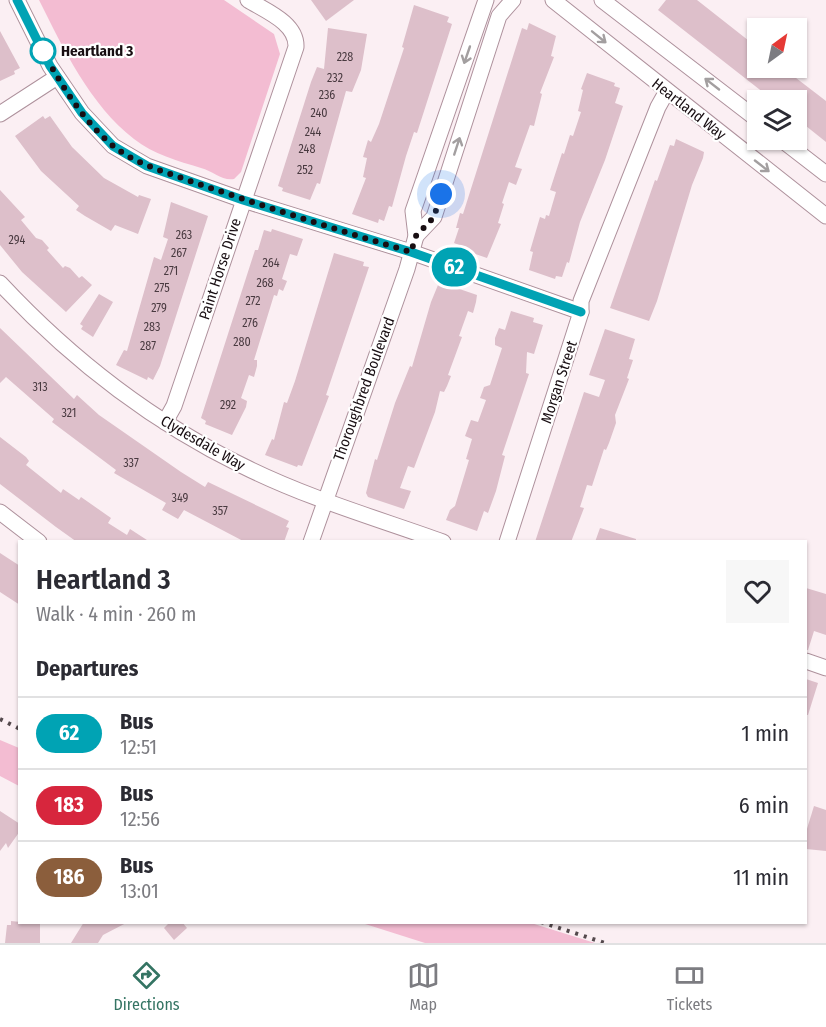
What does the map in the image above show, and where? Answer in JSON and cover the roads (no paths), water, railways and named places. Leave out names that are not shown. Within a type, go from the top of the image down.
[{"type":"street","points":[[17,0],[57,77],[82,113],[113,146],[147,166],[243,200],[411,252],[581,312]]},
{"type":"street","name":"Paint Horse Drive","points":[[165,422],[174,405],[296,39],[288,25],[248,0]]},
{"type":"street","name":"Thoroughbred Boulevard","points":[[311,540],[407,269],[416,236],[413,211],[486,0]]},
{"type":"street","name":"Thoroughbred Boulevard","points":[[416,236],[434,217],[499,16],[513,0]]},
{"type":"street","name":"Heartland Way","points":[[554,0],[826,216]]},
{"type":"street","points":[[602,0],[747,112]]},
{"type":"street","points":[[0,114],[57,77]]},
{"type":"street","name":"Morgan Street","points":[[508,540],[581,312],[581,301],[658,107],[667,91]]},
{"type":"street","points":[[795,150],[826,174]]},
{"type":"street","name":"Clydesdale Way","points":[[3,292],[80,360],[165,422],[243,467],[325,501],[438,540]]},
{"type":"street","points":[[0,512],[36,540]]},
{"type":"street","points":[[807,661],[826,668]]},
{"type":"railway","points":[[0,719],[18,728]]},
{"type":"railway","points":[[547,924],[605,943]]},
{"type":"place","name":"Heartland 3","points":[[43,51]]}]
